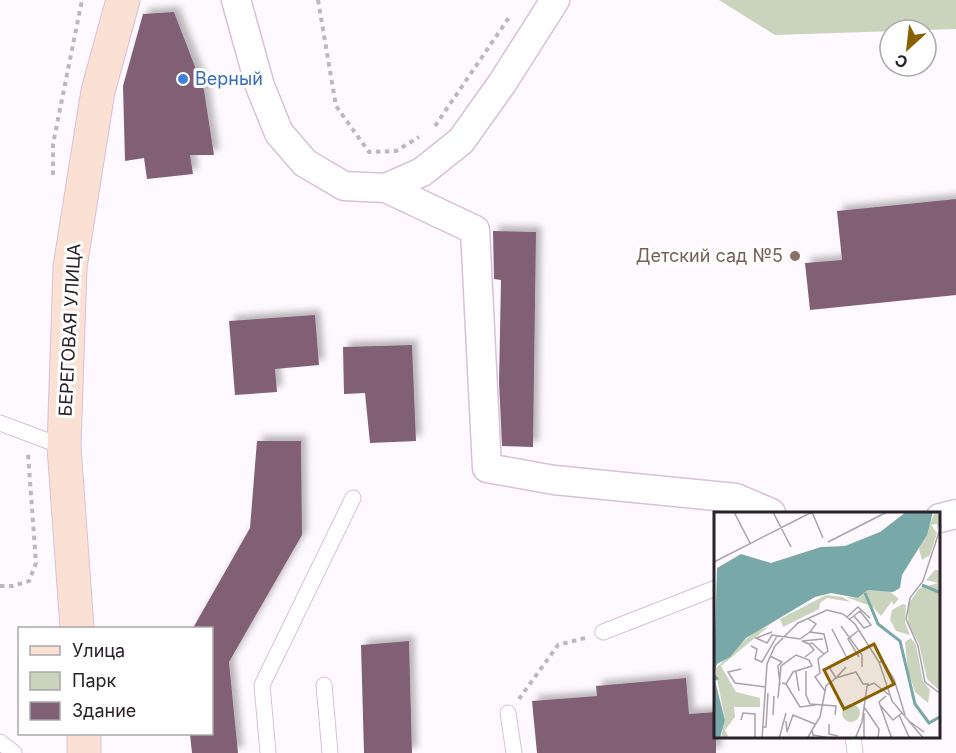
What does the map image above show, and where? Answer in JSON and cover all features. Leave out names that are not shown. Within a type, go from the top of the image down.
[{"type":"main road","name":"БЕРЕГОВАЯ УЛИЦА","points":[[77,627],[64,447],[70,267],[98,91],[123,0]]},
{"type":"main road","points":[[84,735],[84,753]]},
{"type":"street","points":[[236,0],[260,86],[279,133],[305,163],[344,186],[386,188],[475,230],[487,468],[554,480],[736,498],[769,512]]},
{"type":"street","points":[[386,188],[422,172],[461,141],[503,82],[555,0]]},
{"type":"street","points":[[941,518],[956,514]]},
{"type":"lane","points":[[0,423],[64,447]]},
{"type":"lane","points":[[268,753],[262,685],[353,498]]},
{"type":"lane","points":[[603,632],[714,589]]},
{"type":"lane","points":[[324,685],[330,753]]},
{"type":"lane","points":[[508,712],[514,753]]},
{"type":"lane","points":[[0,742],[14,753]]},
{"type":"path","points":[[318,0],[336,106],[369,152],[396,151],[423,135]]},
{"type":"path","points":[[432,130],[514,9]]},
{"type":"path","points":[[0,586],[13,586],[29,581],[36,563],[27,458],[33,435]]},
{"type":"path","points":[[508,712],[558,645],[603,632]]},
{"type":"green space","points":[[719,0],[956,0],[956,29],[938,30],[938,18],[878,18],[878,32],[775,35]]},
{"type":"building","points":[[174,12],[204,90],[214,155],[190,155],[193,174],[147,179],[144,158],[125,161],[123,86],[143,14]]},
{"type":"building","points":[[956,199],[956,295],[810,310],[805,263],[842,260],[837,211]]},
{"type":"building","points":[[493,231],[536,232],[533,447],[502,446],[499,382],[501,280],[494,279]]},
{"type":"building","points":[[315,315],[319,365],[275,369],[277,392],[235,395],[229,321]]},
{"type":"building","points":[[412,345],[416,441],[370,443],[365,393],[344,394],[343,347]]},
{"type":"building","points":[[257,441],[301,441],[302,535],[229,662],[238,753],[192,753],[190,735],[213,735],[213,627],[194,627],[250,528]]},
{"type":"building","points":[[409,641],[412,753],[364,753],[361,645]]},
{"type":"building","points":[[686,678],[689,714],[714,712],[716,753],[537,753],[532,701],[597,696],[596,686]]},
{"type":"place","name":"Верный","points":[[183,79]]},
{"type":"place","name":"Детский сад №5","points":[[795,256]]}]
